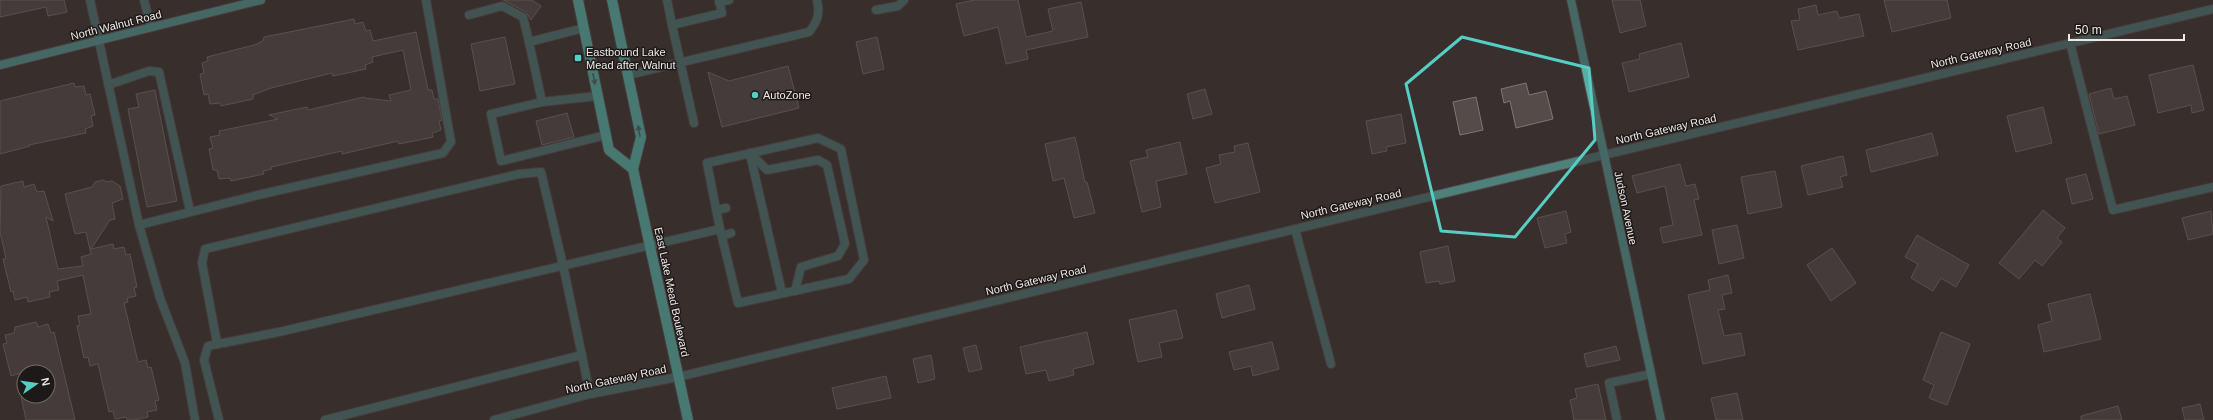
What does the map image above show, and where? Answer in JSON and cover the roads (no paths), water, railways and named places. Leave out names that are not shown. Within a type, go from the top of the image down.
[{"type":"main road","points":[[578,0],[609,150],[633,169]]},
{"type":"main road","name":"East Lake Mead Boulevard","points":[[612,0],[641,137],[633,169],[688,420]]},
{"type":"street","points":[[90,0],[139,225],[160,298],[185,363],[195,420]]},
{"type":"street","points":[[144,0],[151,27]]},
{"type":"street","name":"North Walnut Road","points":[[0,64],[99,42],[234,3],[261,0]]},
{"type":"street","points":[[139,225],[190,211],[443,153],[451,142],[426,0]]},
{"type":"street","points":[[667,0],[694,123]]},
{"type":"street","points":[[672,25],[722,13],[719,1],[729,0]]},
{"type":"street","points":[[628,75],[810,32],[816,24],[820,13],[817,0]]},
{"type":"street","points":[[876,10],[898,6],[904,0]]},
{"type":"street","name":"Judson Avenue","points":[[1571,0],[1661,420]]},
{"type":"street","points":[[469,15],[502,6],[523,17],[542,102]]},
{"type":"street","name":"North Gateway Road","points":[[494,420],[590,394],[678,377],[2213,9]]},
{"type":"street","points":[[529,42],[584,28]]},
{"type":"street","points":[[2070,43],[2114,210],[2213,187]]},
{"type":"street","points":[[108,85],[149,71],[159,72],[190,211]]},
{"type":"street","points":[[597,96],[542,102],[491,114],[501,161],[606,135]]},
{"type":"street","points":[[818,138],[841,149],[864,260],[849,279],[738,304],[716,210],[707,162],[818,138]]},
{"type":"street","points":[[750,153],[756,199],[767,244],[782,293]]},
{"type":"street","points":[[750,153],[767,170],[818,160],[827,165],[844,244],[838,256],[801,267],[795,291]]},
{"type":"street","points":[[217,344],[202,263],[205,249],[520,174],[541,172],[563,265],[590,394]]},
{"type":"street","points":[[716,210],[726,208]]},
{"type":"street","points":[[1295,229],[1331,364]]},
{"type":"street","points":[[219,420],[204,360],[208,346],[279,332],[650,245],[721,233],[731,233]]},
{"type":"street","points":[[727,259],[736,255]]},
{"type":"street","points":[[325,420],[582,356]]},
{"type":"street","points":[[1617,420],[1608,383],[1651,374]]},
{"type":"place","name":"Eastbound Lake Mead after Walnut","points":[[578,58]]},
{"type":"place","name":"AutoZone","points":[[755,95]]}]
